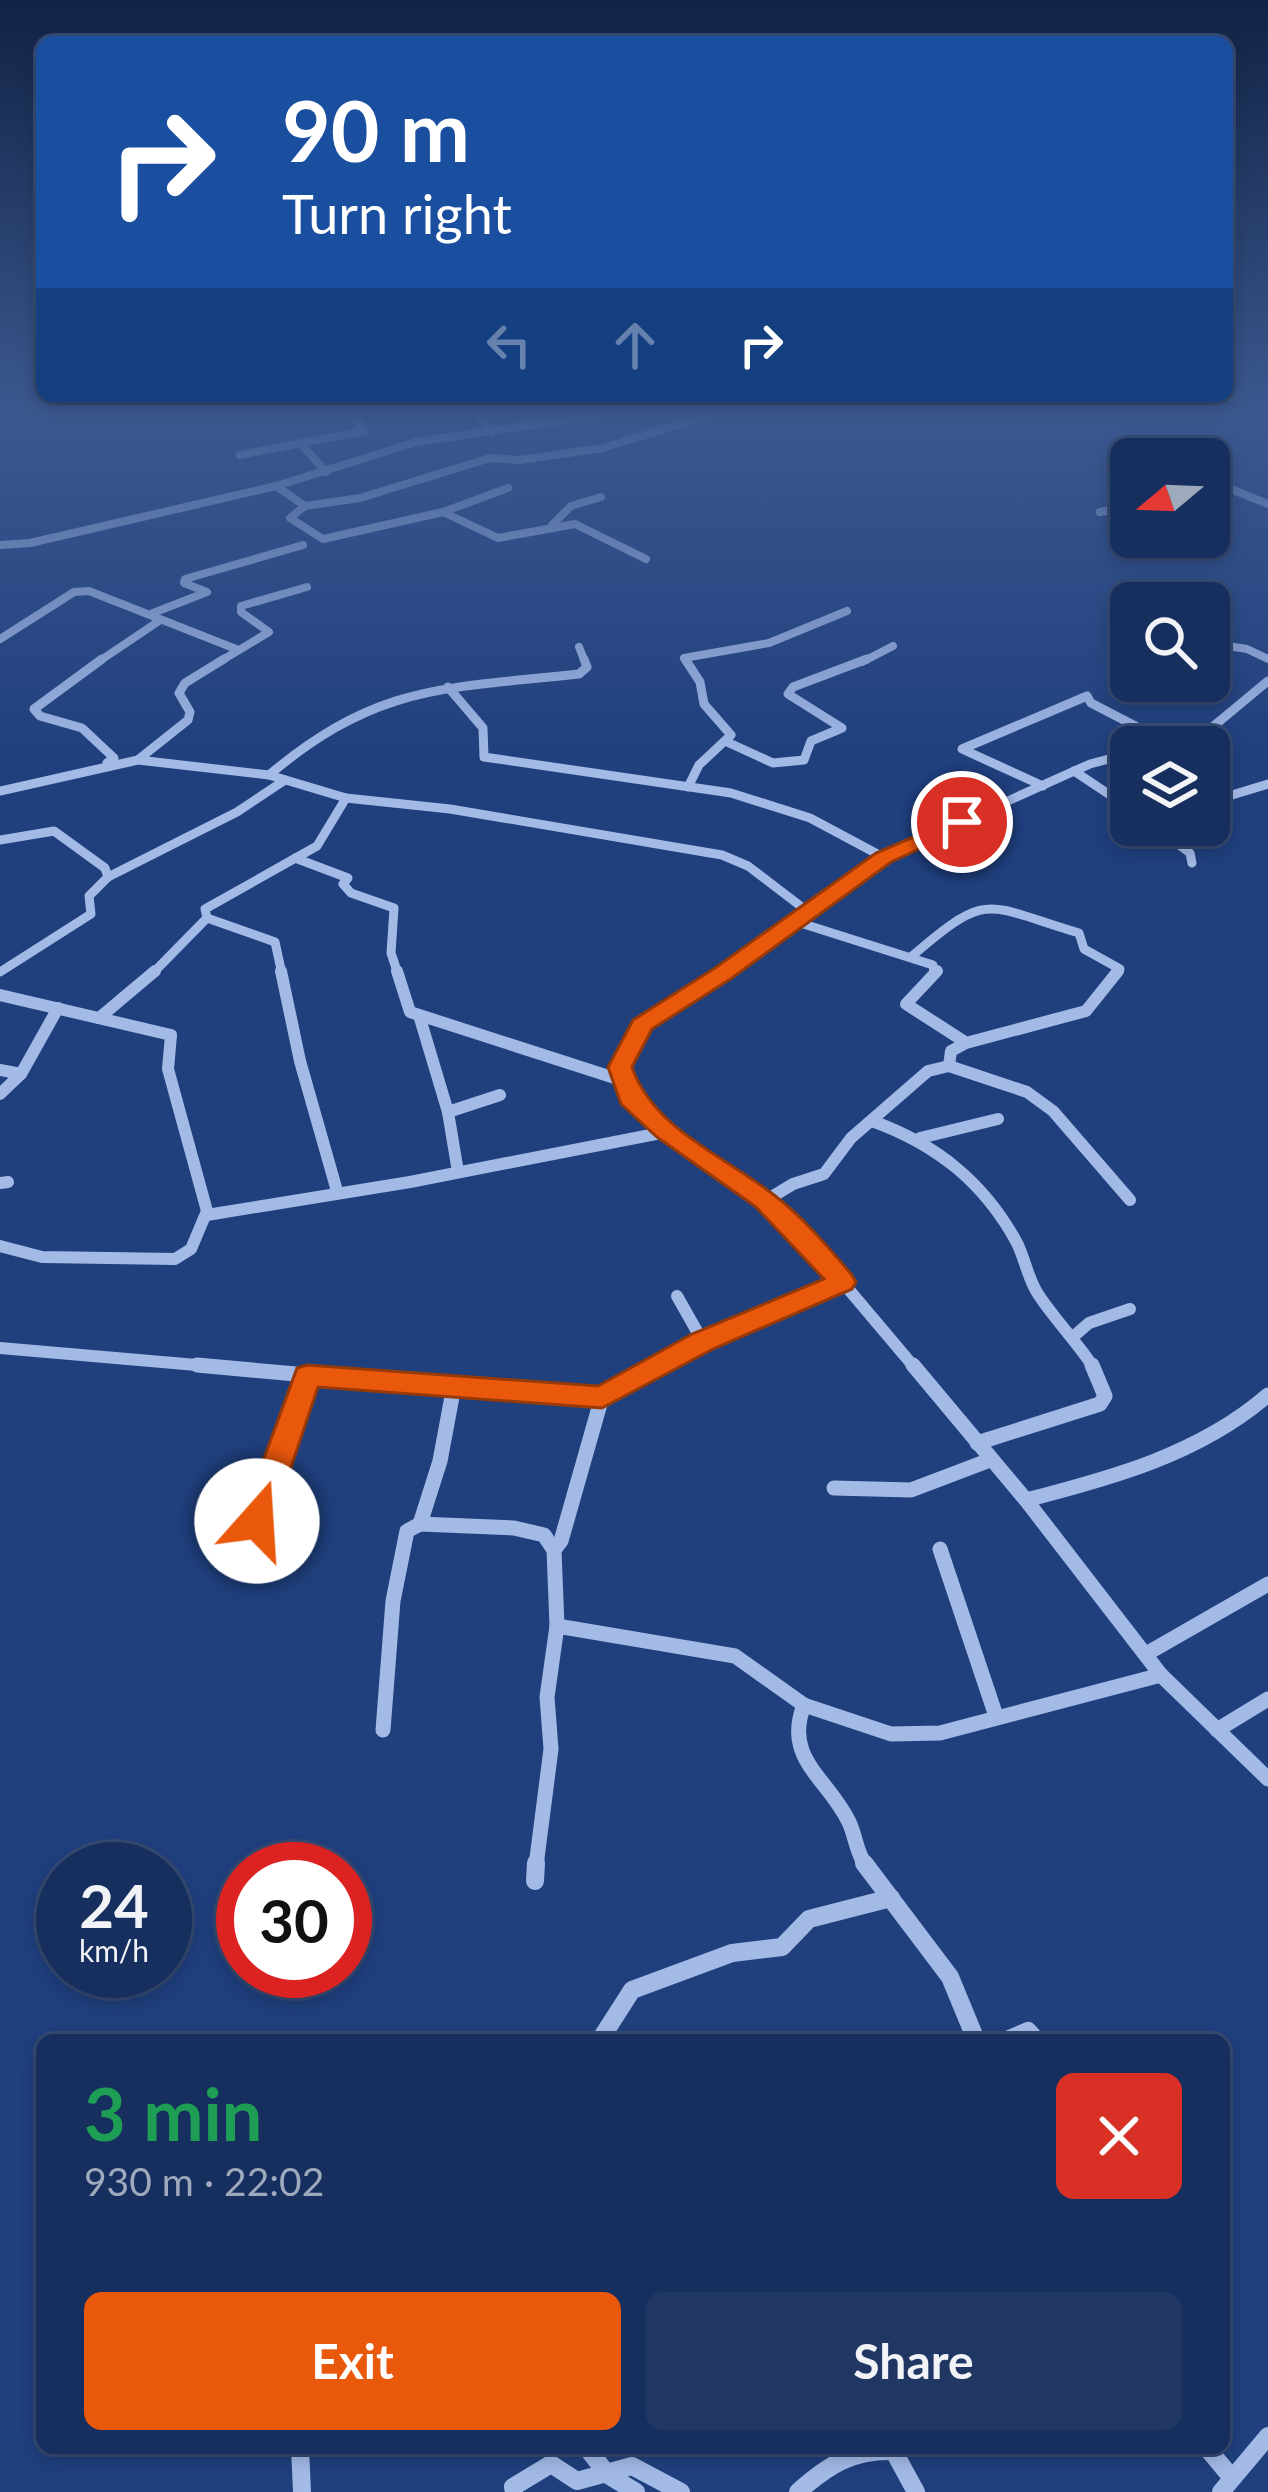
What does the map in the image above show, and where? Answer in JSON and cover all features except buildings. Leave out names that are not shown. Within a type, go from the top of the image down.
[{"type":"street","points":[[0,545],[85,530]]},
{"type":"street","points":[[313,530],[328,539],[365,530]]},
{"type":"street","points":[[482,530],[498,538],[532,530]]},
{"type":"street","points":[[588,530],[646,559]]},
{"type":"street","points":[[159,621],[154,614],[207,592],[184,583],[185,579],[303,544]]},
{"type":"street","points":[[138,760],[188,720],[190,712],[179,693],[182,686],[269,632],[241,611],[244,603],[307,586]]},
{"type":"street","points":[[0,639],[82,590],[159,621],[207,634],[236,649]]},
{"type":"street","points":[[688,787],[711,752],[731,735],[704,704],[700,682],[685,663],[688,655],[770,644],[847,611]]},
{"type":"street","points":[[101,767],[114,758],[82,728],[40,716],[34,709],[69,686],[89,665],[159,621]]},
{"type":"street","points":[[727,742],[746,748],[770,766],[787,767],[804,760],[811,742],[842,728],[788,694],[893,646]]},
{"type":"street","points":[[1230,646],[1268,659]]},
{"type":"street","points":[[268,775],[319,730],[348,714],[448,686],[579,674],[587,667],[579,647]]},
{"type":"street","points":[[1213,726],[1268,680]]},
{"type":"street","points":[[448,686],[484,728],[484,757],[688,787],[811,818],[884,857]]},
{"type":"street","points":[[1043,786],[962,749],[1087,696],[1090,703],[1135,726]]},
{"type":"street","points":[[0,791],[138,760],[268,775],[346,798],[451,809],[722,855],[748,866],[807,910]]},
{"type":"street","points":[[1110,760],[1074,771],[884,857],[724,973],[642,1025],[624,1052],[621,1080],[630,1099],[666,1132],[765,1201],[801,1233],[1025,1501],[1161,1675],[1268,1779]]},
{"type":"street","points":[[1074,771],[1110,795]]},
{"type":"street","points":[[0,972],[91,914],[89,896],[108,877],[237,812],[285,780]]},
{"type":"street","points":[[1230,796],[1268,784]]},
{"type":"street","points":[[207,918],[205,909],[219,899],[316,846],[346,798]]},
{"type":"street","points":[[0,840],[54,831],[105,868],[108,877]]},
{"type":"street","points":[[1180,846],[1190,853],[1192,863]]},
{"type":"street","points":[[295,858],[348,878],[343,884],[351,893],[394,908],[392,953],[410,1012],[621,1080]]},
{"type":"street","points":[[791,920],[933,965],[937,971],[906,1004],[921,1008],[957,1041],[1046,1026],[1086,1011],[1120,969],[1084,949],[1078,933],[1067,926],[997,905],[968,910],[911,957]]},
{"type":"street","points":[[99,1018],[122,993],[154,972],[187,940],[193,927],[207,918]]},
{"type":"street","points":[[207,918],[274,942],[300,1061],[337,1191]]},
{"type":"street","points":[[0,995],[171,1035],[168,1070],[207,1215],[191,1249],[175,1259],[42,1257],[0,1246]]},
{"type":"street","points":[[0,1094],[21,1073],[58,1008]]},
{"type":"street","points":[[419,1016],[448,1112],[458,1172]]},
{"type":"street","points":[[949,1066],[951,1051],[966,1042]]},
{"type":"street","points":[[765,1201],[793,1184],[824,1174],[851,1138],[928,1071],[949,1066],[1027,1092],[1053,1111],[1130,1199]]},
{"type":"street","points":[[0,1070],[21,1073]]},
{"type":"street","points":[[448,1112],[500,1095]]},
{"type":"street","points":[[920,1138],[951,1126],[972,1128],[998,1119]]},
{"type":"street","points":[[872,1121],[920,1138],[958,1167],[1016,1241],[1037,1293],[1074,1336],[1101,1380],[1105,1396],[1100,1404],[977,1443]]},
{"type":"street","points":[[207,1215],[666,1132]]},
{"type":"street","points":[[0,1348],[403,1386],[429,1382],[602,1397],[703,1342],[842,1282]]},
{"type":"street","points":[[676,1296],[703,1342]]},
{"type":"street","points":[[1074,1336],[1089,1323],[1130,1309]]},
{"type":"street","points":[[244,1558],[307,1376]]},
{"type":"street","points":[[421,1525],[440,1461],[454,1386]]},
{"type":"street","points":[[1025,1501],[1097,1480],[1233,1425],[1268,1395]]},
{"type":"street","points":[[554,1550],[561,1541],[602,1397]]},
{"type":"street","points":[[834,1488],[911,1490],[991,1460]]},
{"type":"street","points":[[382,1730],[393,1600],[407,1532],[421,1525],[544,1535],[554,1550],[557,1626],[547,1697],[551,1749],[536,1881]]},
{"type":"street","points":[[940,1549],[997,1715]]},
{"type":"street","points":[[1146,1654],[1268,1584]]},
{"type":"street","points":[[557,1626],[735,1656],[804,1705],[891,1734],[940,1733],[1161,1675]]},
{"type":"street","points":[[1217,1730],[1268,1699]]},
{"type":"street","points":[[804,1705],[795,1728],[802,1754],[850,1823],[858,1855],[950,1976],[974,2034]]},
{"type":"street","points":[[604,2034],[632,1990],[732,1953],[782,1947],[809,1919],[891,1898]]},
{"type":"street","points":[[1210,2454],[1226,2485],[1268,2436]]},
{"type":"street","points":[[300,2454],[302,2492]]},
{"type":"street","points":[[592,2454],[608,2475],[636,2492]]},
{"type":"street","points":[[798,2492],[850,2454]]},
{"type":"street","points":[[894,2454],[916,2492]]},
{"type":"street","points":[[514,2492],[513,2487],[550,2464],[577,2482],[632,2466],[681,2492]]},
{"type":"route","points":[[257,1521],[307,1376],[403,1386],[429,1382],[579,1399],[602,1397],[703,1342],[842,1282],[801,1233],[765,1201],[666,1132],[630,1099],[620,1067],[642,1025],[724,973],[884,857],[962,822]]}]
